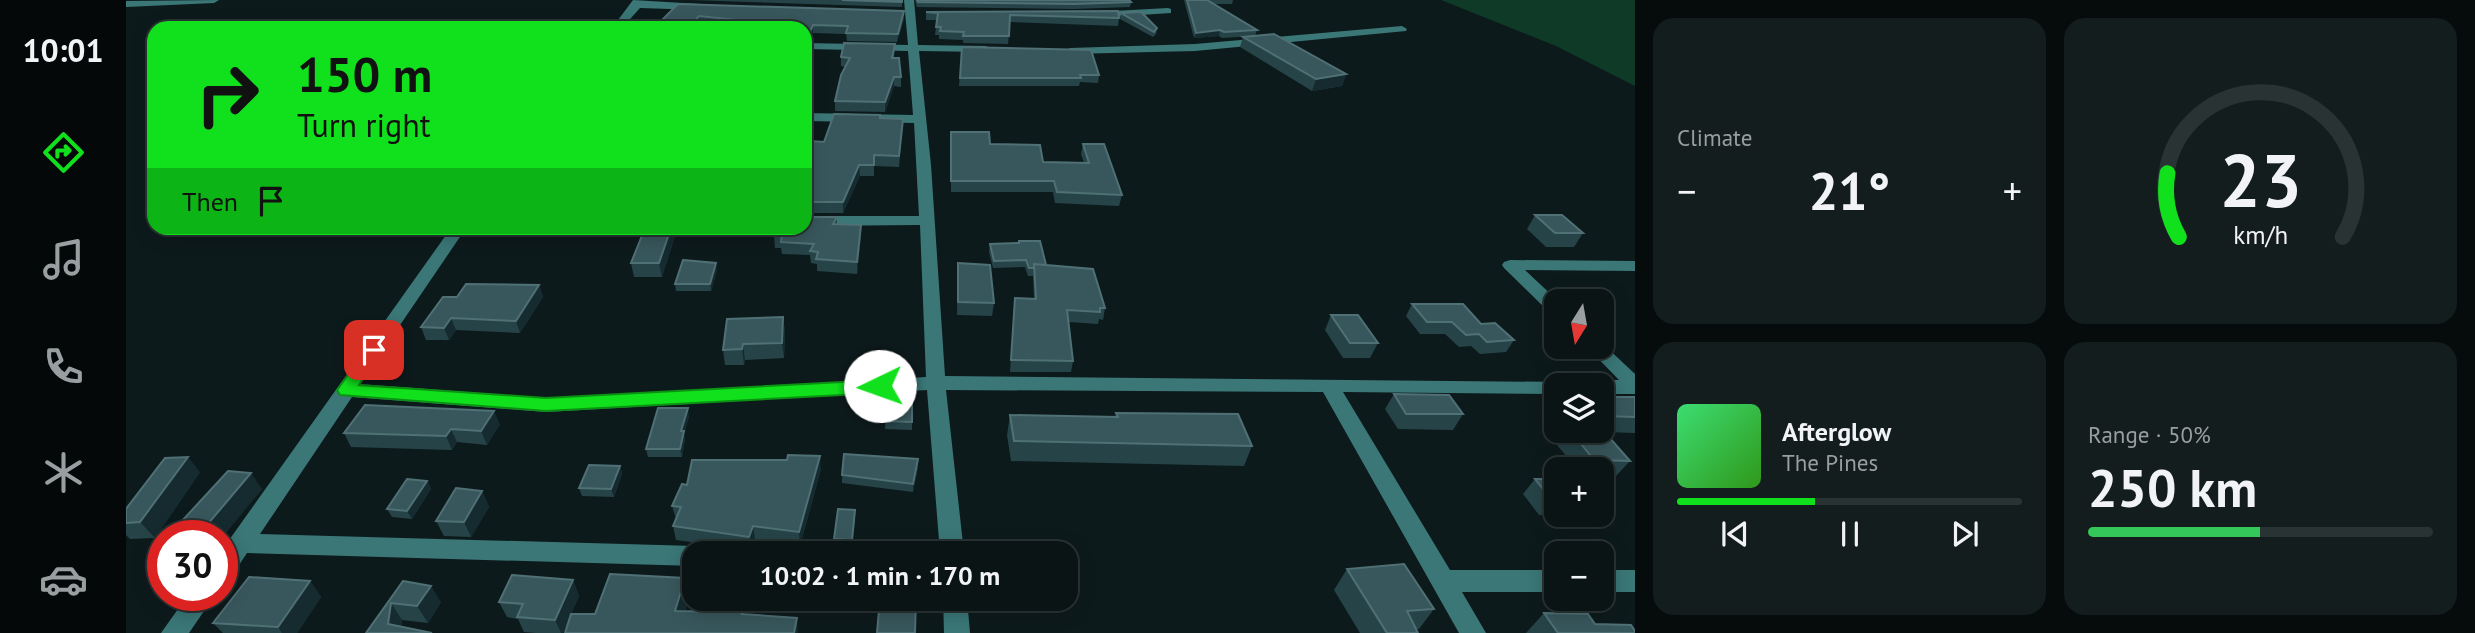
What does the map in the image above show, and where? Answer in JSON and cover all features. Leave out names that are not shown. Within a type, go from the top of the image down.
[{"type":"street","points":[[126,4],[214,0]]},
{"type":"street","points":[[623,21],[638,2],[707,8]]},
{"type":"street","points":[[911,10],[928,220],[936,383],[951,541]]},
{"type":"street","points":[[1082,15],[1168,11]]},
{"type":"street","points":[[1058,51],[1111,52],[1206,46],[1402,29]]},
{"type":"street","points":[[812,46],[992,49]]},
{"type":"street","points":[[812,117],[920,119]]},
{"type":"street","points":[[812,220],[928,220]]},
{"type":"street","points":[[238,549],[453,235]]},
{"type":"street","points":[[1544,298],[1510,265],[1635,266]]},
{"type":"street","points":[[1608,359],[1635,386]]},
{"type":"street","points":[[346,390],[546,405],[936,383],[1544,387]]},
{"type":"street","points":[[1329,385],[1473,633]]},
{"type":"street","points":[[1614,387],[1635,386]]},
{"type":"street","points":[[243,543],[682,556]]},
{"type":"street","points":[[1443,581],[1544,581]]},
{"type":"street","points":[[1614,581],[1635,581]]},
{"type":"street","points":[[174,633],[191,611]]},
{"type":"street","points":[[956,611],[957,633]]},
{"type":"shaded area","points":[[1441,0],[1635,0],[1635,86],[1556,46]]},
{"type":"building","points":[[842,0],[902,0],[902,2]]},
{"type":"building","points":[[917,0],[1129,0],[1131,2],[1074,4]]},
{"type":"building","points":[[1187,0],[1207,0],[1257,30],[1196,33]]},
{"type":"building","points":[[678,4],[904,11],[898,34],[846,33],[848,26],[813,25],[812,27],[812,21],[748,21],[699,16],[695,21],[661,21]]},
{"type":"building","points":[[1118,11],[1119,18],[1010,15],[1009,36],[963,36],[964,32],[940,31],[941,27],[936,27],[938,13],[926,12]]},
{"type":"building","points":[[1141,12],[1157,28],[1154,32],[1121,13]]},
{"type":"building","points":[[1274,34],[1346,74],[1316,79],[1243,37]]},
{"type":"building","points":[[844,43],[895,44],[892,58],[899,58],[901,77],[894,77],[885,102],[835,101],[841,75],[850,58],[841,57]]},
{"type":"building","points":[[962,47],[1091,50],[1099,75],[1080,75],[1081,78],[960,78]]},
{"type":"building","points":[[834,114],[880,115],[880,118],[903,119],[899,156],[874,155],[874,165],[859,165],[843,202],[812,202],[812,141],[824,142]]},
{"type":"building","points":[[951,132],[989,132],[990,144],[1040,145],[1043,162],[1089,163],[1083,144],[1104,144],[1122,195],[1057,192],[1054,181],[951,181]]},
{"type":"building","points":[[1535,215],[1562,215],[1583,233],[1555,233]]},
{"type":"building","points":[[812,217],[837,217],[833,224],[861,225],[857,262],[816,259],[818,252],[810,251],[814,244],[781,242],[782,236],[774,236],[812,235]]},
{"type":"building","points":[[642,235],[669,235],[659,263],[631,263]]},
{"type":"building","points":[[1040,241],[1046,265],[1034,264],[1034,268],[1029,268],[1026,260],[994,261],[990,244]]},
{"type":"building","points":[[683,260],[716,263],[710,284],[675,284]]},
{"type":"building","points":[[958,263],[990,265],[994,303],[958,302]]},
{"type":"building","points":[[1034,264],[1093,269],[1105,308],[1100,308],[1100,312],[1067,310],[1073,361],[1011,360],[1015,298],[1036,299]]},
{"type":"building","points":[[466,284],[539,285],[516,321],[451,318],[444,328],[421,327],[443,297],[457,297]]},
{"type":"building","points":[[1412,304],[1463,304],[1481,324],[1495,323],[1514,340],[1487,342],[1479,334],[1466,335],[1452,322],[1427,322]]},
{"type":"building","points":[[1331,315],[1358,315],[1378,343],[1350,343]]},
{"type":"building","points":[[783,317],[782,343],[743,344],[742,349],[723,350],[727,319]]},
{"type":"building","points":[[1394,394],[1449,395],[1463,414],[1406,414]]},
{"type":"building","points":[[1614,397],[1635,397],[1635,417],[1614,416]]},
{"type":"building","points":[[886,402],[912,403],[912,422],[885,421]]},
{"type":"building","points":[[365,405],[494,411],[481,431],[451,429],[446,436],[344,433]]},
{"type":"building","points":[[658,408],[688,408],[681,431],[684,431],[680,449],[646,449]]},
{"type":"building","points":[[1116,413],[1238,414],[1252,446],[1014,441],[1010,415],[1118,417]]},
{"type":"building","points":[[1580,443],[1614,443],[1630,461],[1614,461],[1614,457],[1592,457]]},
{"type":"building","points":[[844,454],[918,459],[913,484],[842,475]]},
{"type":"building","points":[[788,455],[820,456],[799,532],[753,526],[749,537],[673,526],[681,507],[672,506],[682,484],[687,485],[692,460],[787,460]]},
{"type":"building","points":[[188,457],[140,522],[126,523],[126,509],[165,458]]},
{"type":"building","points":[[589,465],[620,466],[611,489],[579,488]]},
{"type":"building","points":[[228,471],[251,473],[211,520],[183,520]]},
{"type":"building","points":[[407,479],[427,481],[407,511],[387,509]]},
{"type":"building","points":[[1535,479],[1544,479],[1544,490]]},
{"type":"building","points":[[456,488],[482,491],[464,522],[436,521]]},
{"type":"building","points":[[838,509],[855,510],[852,540],[834,539]]},
{"type":"building","points":[[1404,564],[1434,609],[1407,611],[1418,633],[1387,633],[1347,569]]},
{"type":"building","points":[[610,574],[682,578],[675,611],[743,612],[742,614],[797,618],[794,633],[565,633],[571,614],[595,614]]},
{"type":"building","points":[[512,575],[573,580],[555,620],[517,617],[523,604],[499,602]]},
{"type":"building","points":[[249,577],[310,581],[278,627],[213,623],[222,611],[238,611],[238,591]]},
{"type":"building","points":[[403,581],[431,586],[417,606],[391,603],[388,624],[432,633],[366,633]]},
{"type":"building","points":[[879,611],[916,611],[915,633],[877,633]]},
{"type":"building","points":[[1544,613],[1588,614],[1595,624],[1631,625],[1635,633],[1558,633]]},
{"type":"route","points":[[374,350],[346,390],[546,405],[880,386]]}]
